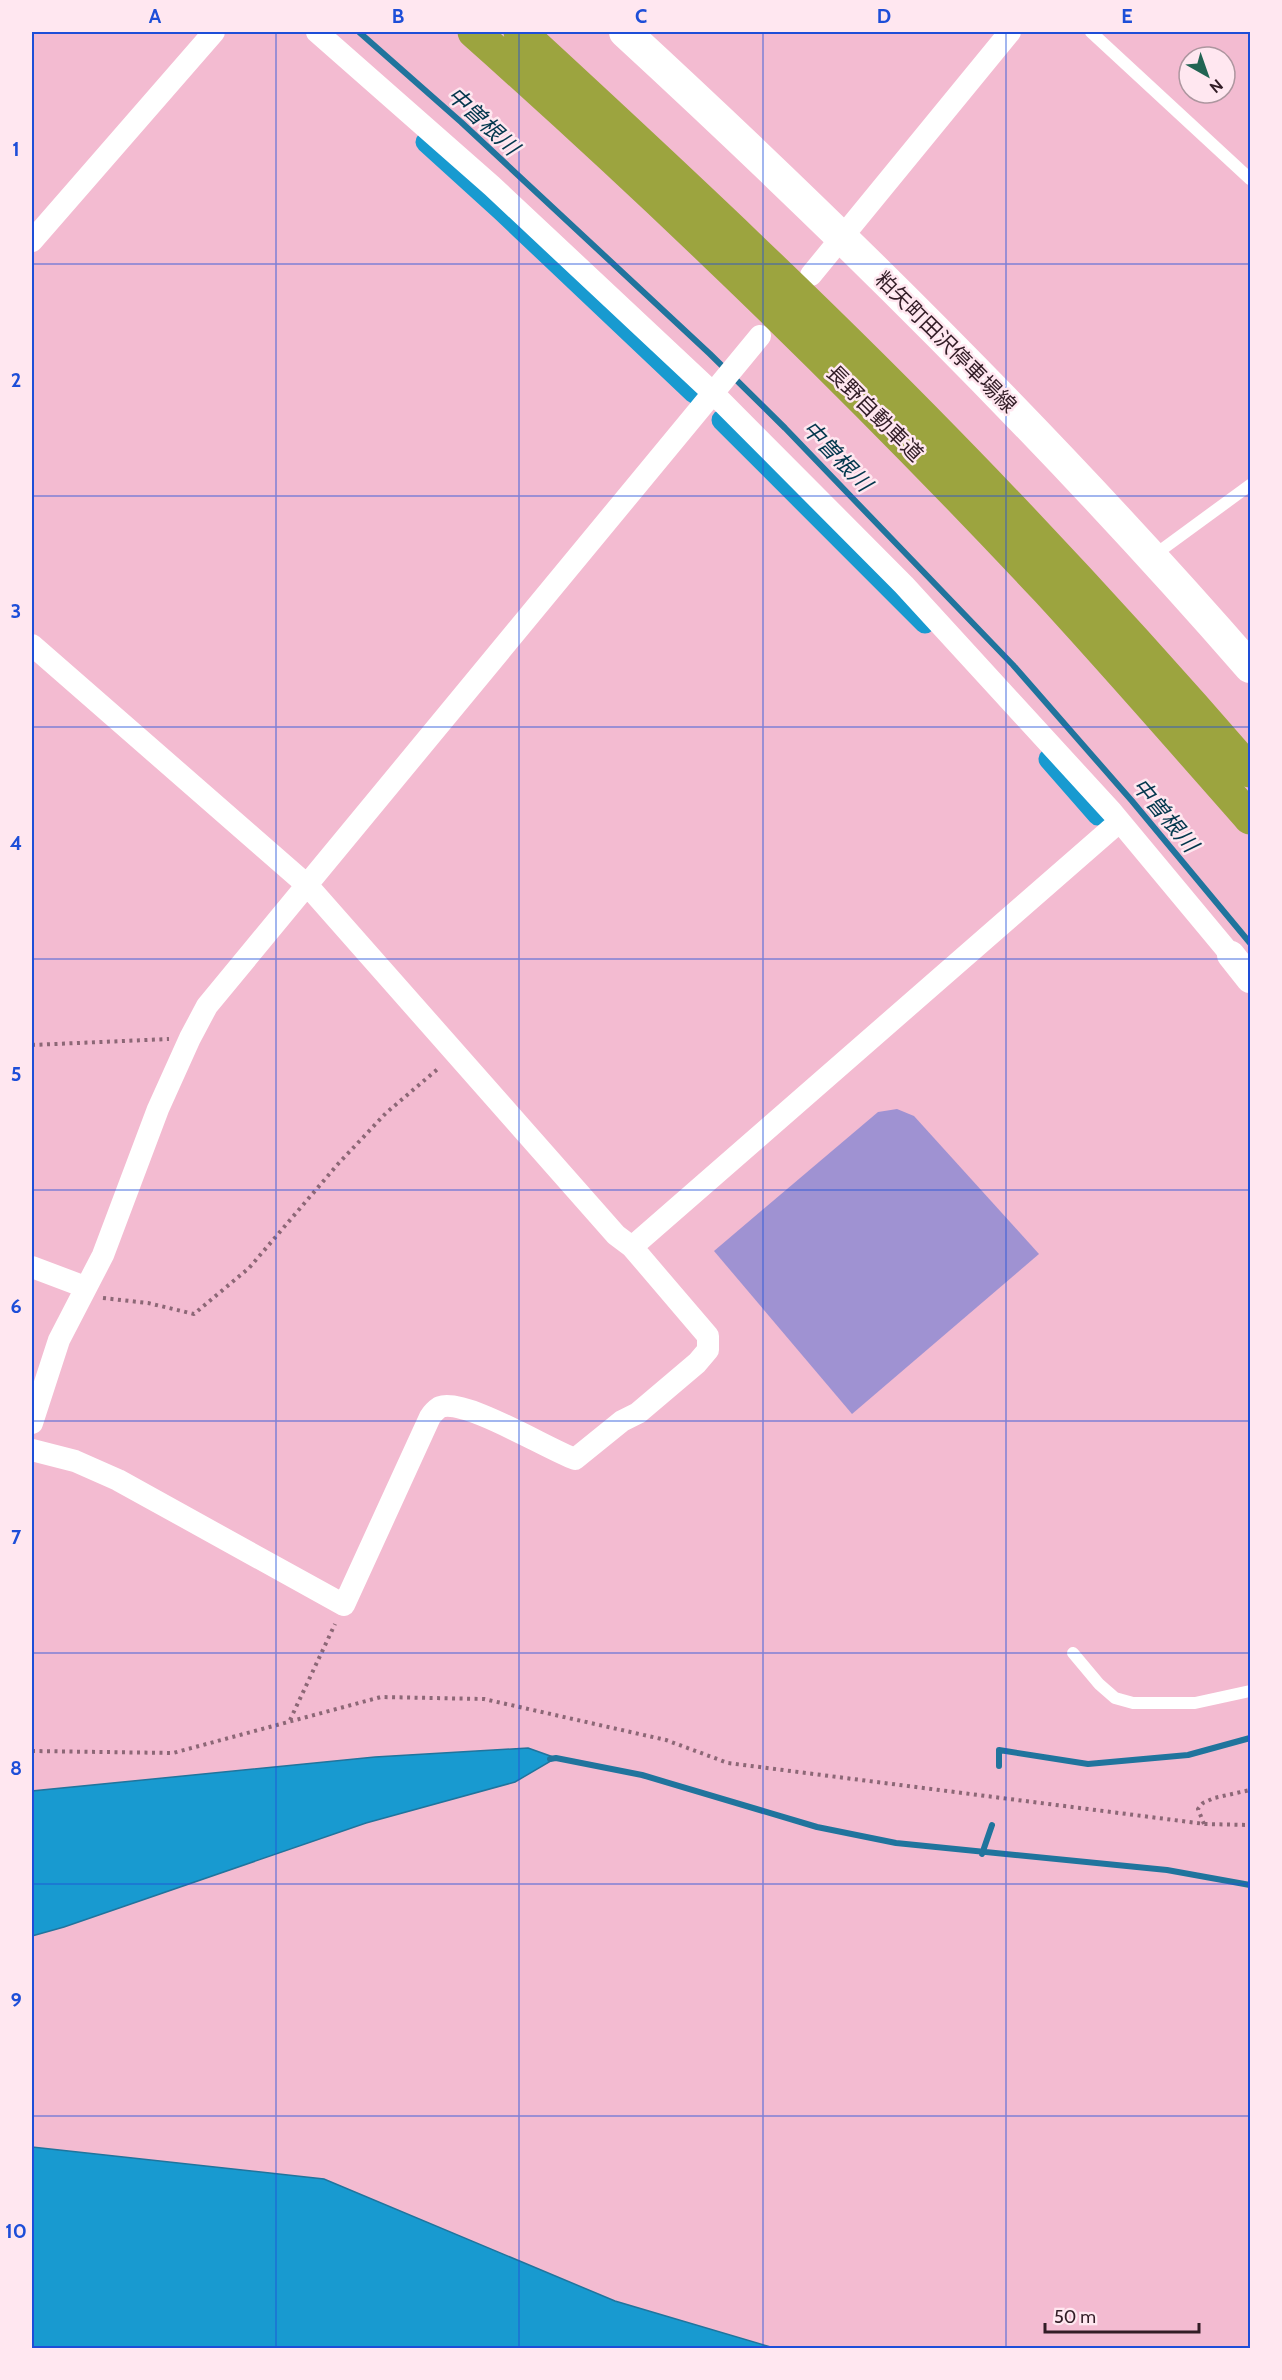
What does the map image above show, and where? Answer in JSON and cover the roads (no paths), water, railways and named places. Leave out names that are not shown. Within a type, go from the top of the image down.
[{"type":"highway","name":"長野自動車道","points":[[474,32],[660,203],[821,358],[1047,591],[1251,818]]},
{"type":"highway","name":"長野自動車道","points":[[520,32],[835,328],[969,463],[1251,771]]},
{"type":"main road","name":"粕矢町田沢停車場線","points":[[625,32],[719,118],[980,375],[1153,556],[1251,667]]},
{"type":"street","points":[[32,241],[213,32]]},
{"type":"street","points":[[317,32],[492,186],[716,390],[904,585],[1119,822],[1251,979]]},
{"type":"street","points":[[811,275],[1010,32]]},
{"type":"street","points":[[32,1423],[59,1340],[103,1255],[158,1109],[207,1006],[760,336]]},
{"type":"street","points":[[32,645],[308,886],[616,1235],[633,1246],[708,1336],[708,1350],[703,1356],[638,1413],[622,1421],[575,1459],[479,1413],[455,1407],[440,1407],[430,1417],[344,1605],[118,1480],[75,1461],[32,1450]]},
{"type":"street","points":[[633,1246],[1119,822]]},
{"type":"street","points":[[32,1267],[85,1287]]},
{"type":"lane","points":[[1091,32],[1251,179]]},
{"type":"lane","points":[[1153,556],[1251,485]]},
{"type":"lane","points":[[1073,1653],[1099,1684],[1115,1698],[1133,1703],[1195,1703],[1251,1691]]},
{"type":"water","points":[[528,1748],[556,1758],[515,1782],[366,1823],[32,1936],[32,1791],[375,1757]]},
{"type":"water","points":[[32,2147],[324,2179],[615,2301],[774,2348],[32,2348]]},
{"type":"waterway","name":"中曽根川","points":[[359,32],[461,122],[710,354],[785,428],[1013,665],[1132,801],[1250,943]]},
{"type":"waterway","points":[[426,142],[694,393]]},
{"type":"waterway","points":[[722,420],[925,623]]},
{"type":"waterway","points":[[1049,759],[1098,815]]},
{"type":"waterway","points":[[999,1766],[999,1750],[1088,1764],[1188,1755],[1250,1738]]},
{"type":"waterway","points":[[550,1759],[556,1758],[642,1775],[817,1827],[896,1843],[1167,1870],[1250,1885]]},
{"type":"waterway","points":[[982,1854],[992,1825]]}]
